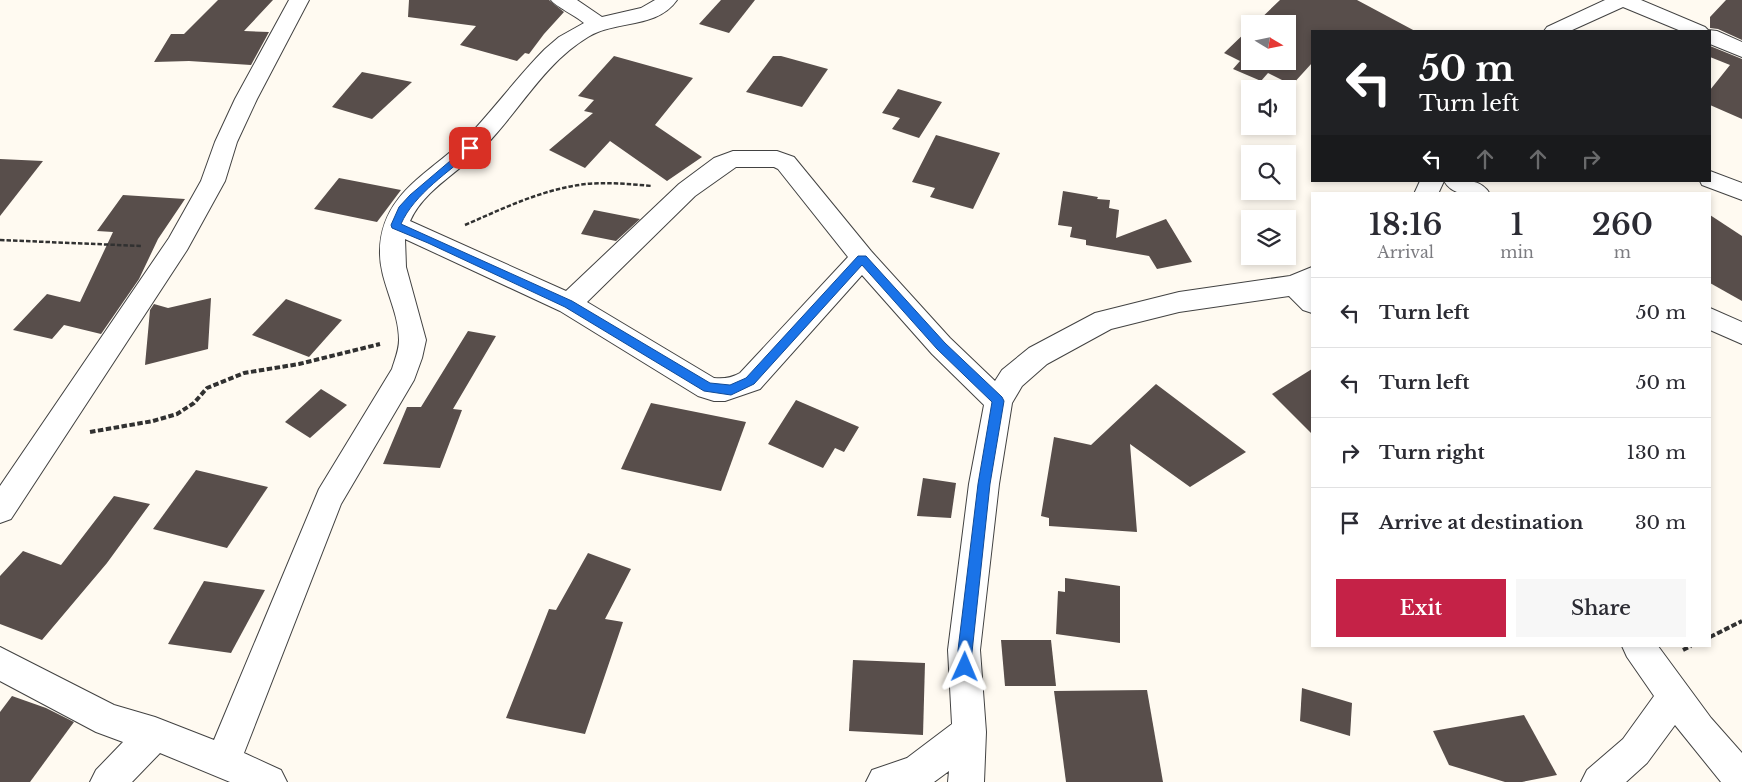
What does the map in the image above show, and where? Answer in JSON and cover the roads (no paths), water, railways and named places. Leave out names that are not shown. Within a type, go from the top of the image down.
[{"type":"street","points":[[0,510],[50,438],[178,244],[213,181],[226,142],[246,99],[299,0]]},
{"type":"street","points":[[561,0],[578,8],[598,24]]},
{"type":"street","points":[[224,760],[329,498],[404,372],[410,354],[412,336],[392,264],[396,225],[402,210],[413,197],[479,139],[555,50],[580,32],[598,24],[631,18],[653,10],[667,0]]},
{"type":"street","points":[[1556,30],[1623,0],[1696,30]]},
{"type":"street","points":[[1711,36],[1742,50]]},
{"type":"street","points":[[569,304],[687,190],[722,164],[733,159],[777,158],[786,163],[862,258],[941,346],[998,401]]},
{"type":"street","points":[[1711,178],[1742,192]]},
{"type":"street","points":[[1458,182],[1475,192]]},
{"type":"street","points":[[396,225],[569,304],[708,388],[731,390],[750,381],[862,258]]},
{"type":"street","points":[[966,782],[969,732],[964,650],[984,484],[998,401],[1012,378],[1038,356],[1104,320],[1179,302],[1306,288]]},
{"type":"street","points":[[1711,318],[1742,334]]},
{"type":"street","points":[[1639,647],[1699,730],[1742,780]]},
{"type":"street","points":[[0,663],[108,720],[154,734],[224,760],[268,782]]},
{"type":"street","points":[[1599,782],[1635,751],[1675,696]]},
{"type":"street","points":[[884,782],[898,781],[910,777],[927,766],[969,732]]},
{"type":"street","points":[[108,782],[154,734]]}]
